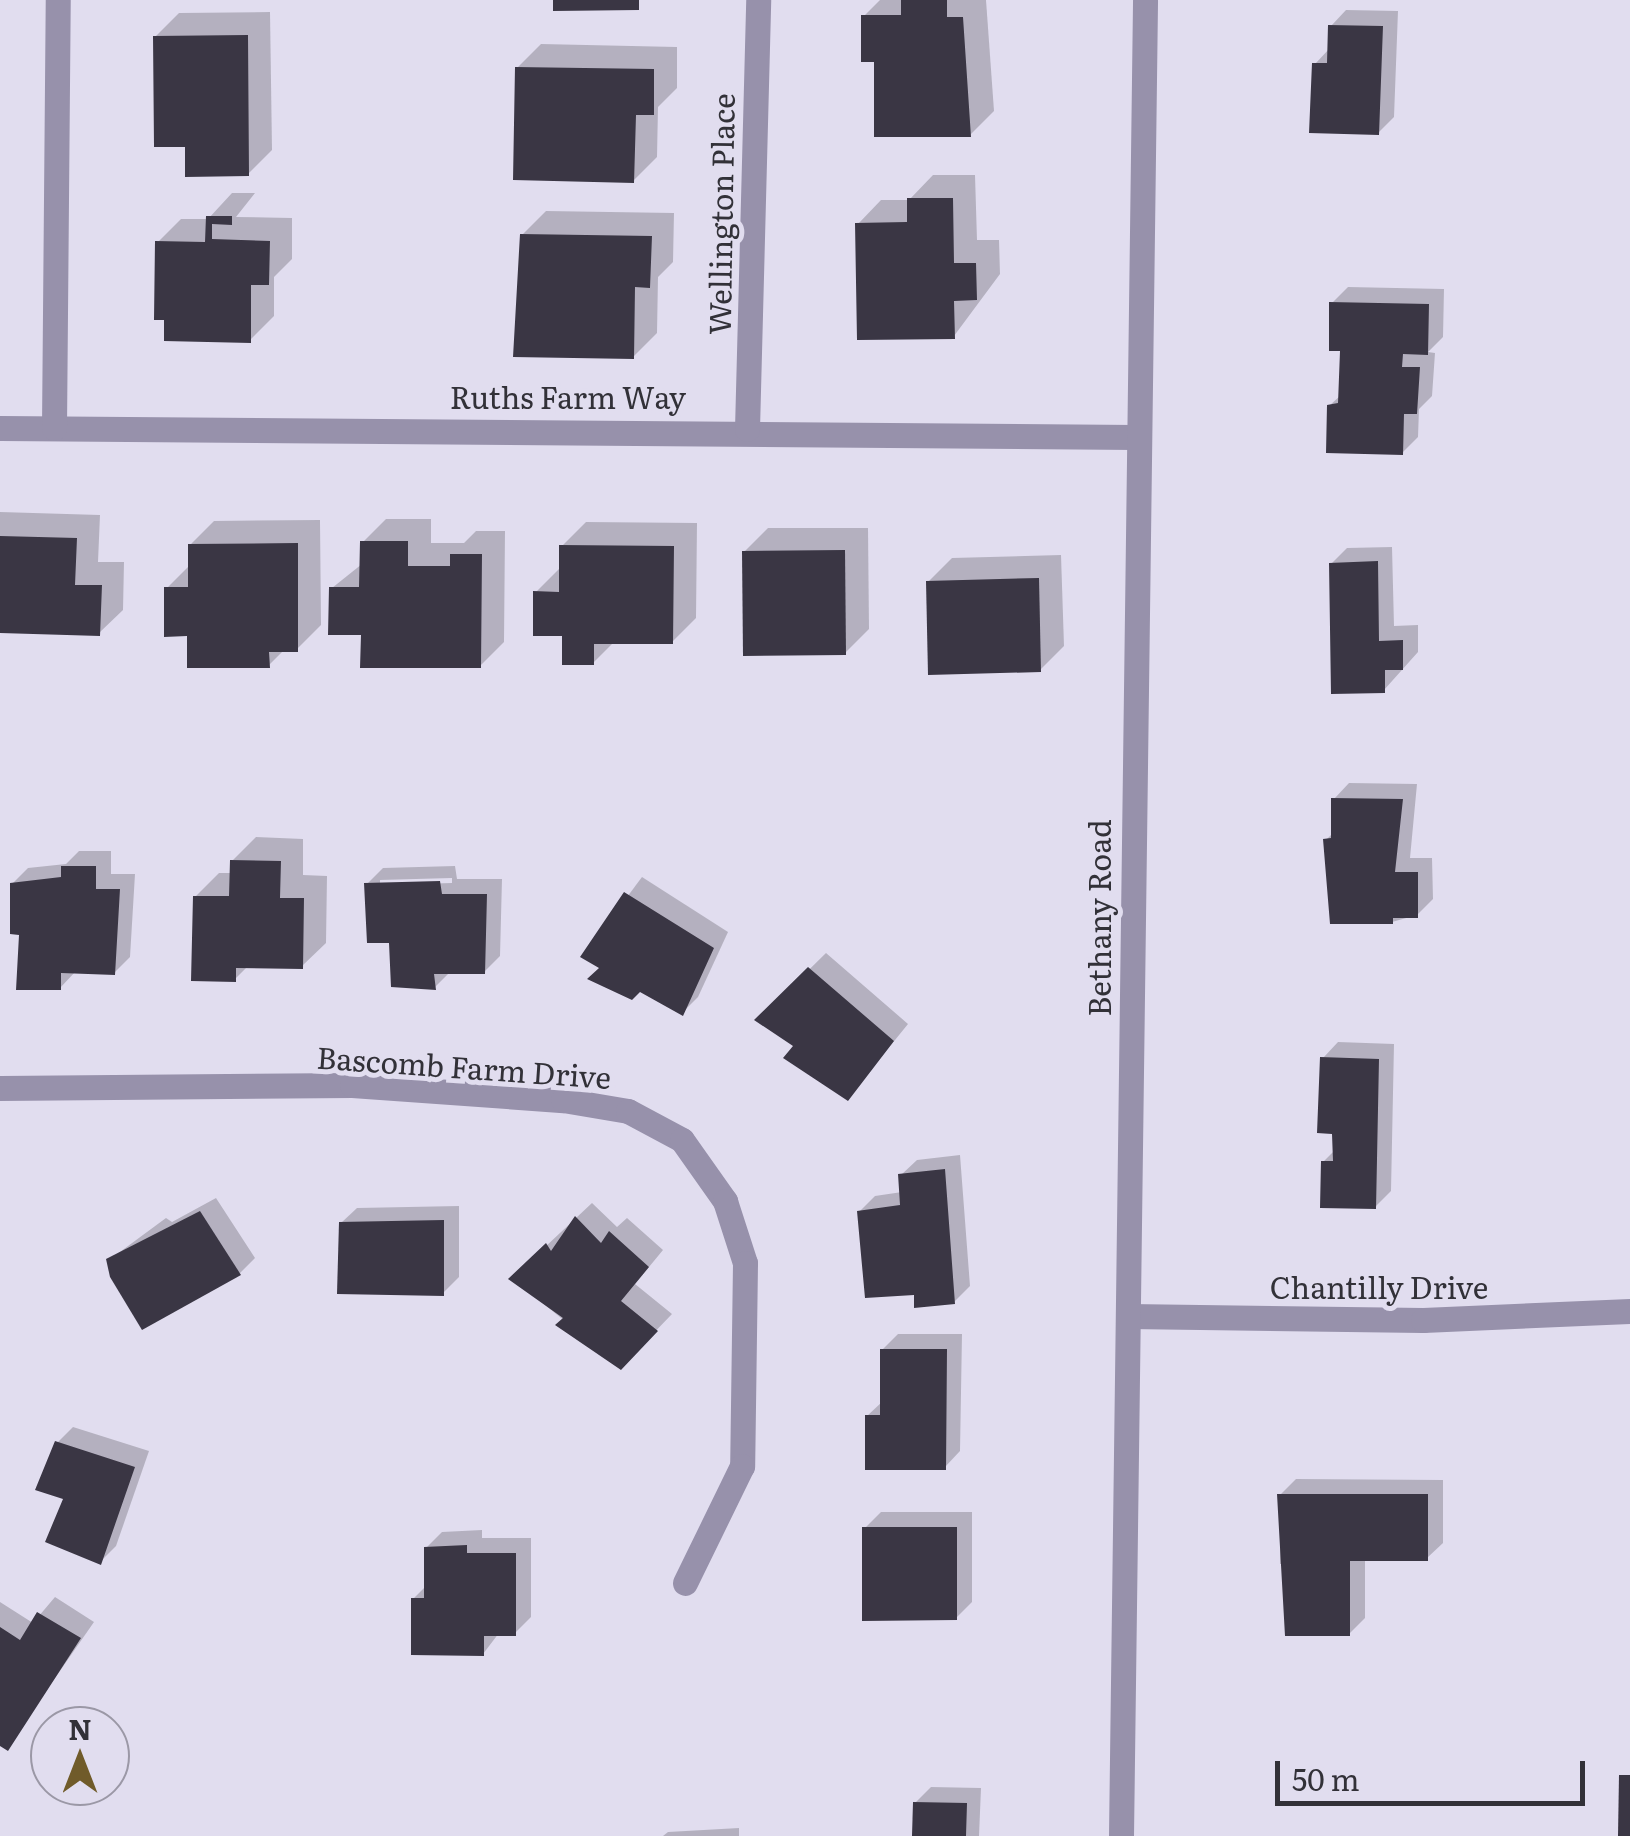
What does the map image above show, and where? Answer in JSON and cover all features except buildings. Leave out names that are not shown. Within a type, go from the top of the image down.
[{"type":"street","points":[[54,428],[58,0]]},
{"type":"street","name":"Wellington Place","points":[[747,429],[758,0]]},
{"type":"street","name":"Bethany Road","points":[[1121,1836],[1135,437],[1145,0]]},
{"type":"street","name":"Ruths Farm Way","points":[[0,428],[747,429],[1135,437]]},
{"type":"street","name":"Bascomb Farm Drive","points":[[0,1088],[352,1086],[544,1099],[628,1112],[682,1140],[724,1201],[745,1263],[742,1466],[685,1584]]},
{"type":"street","name":"Chantilly Drive","points":[[1128,1316],[1423,1320],[1630,1312]]}]
